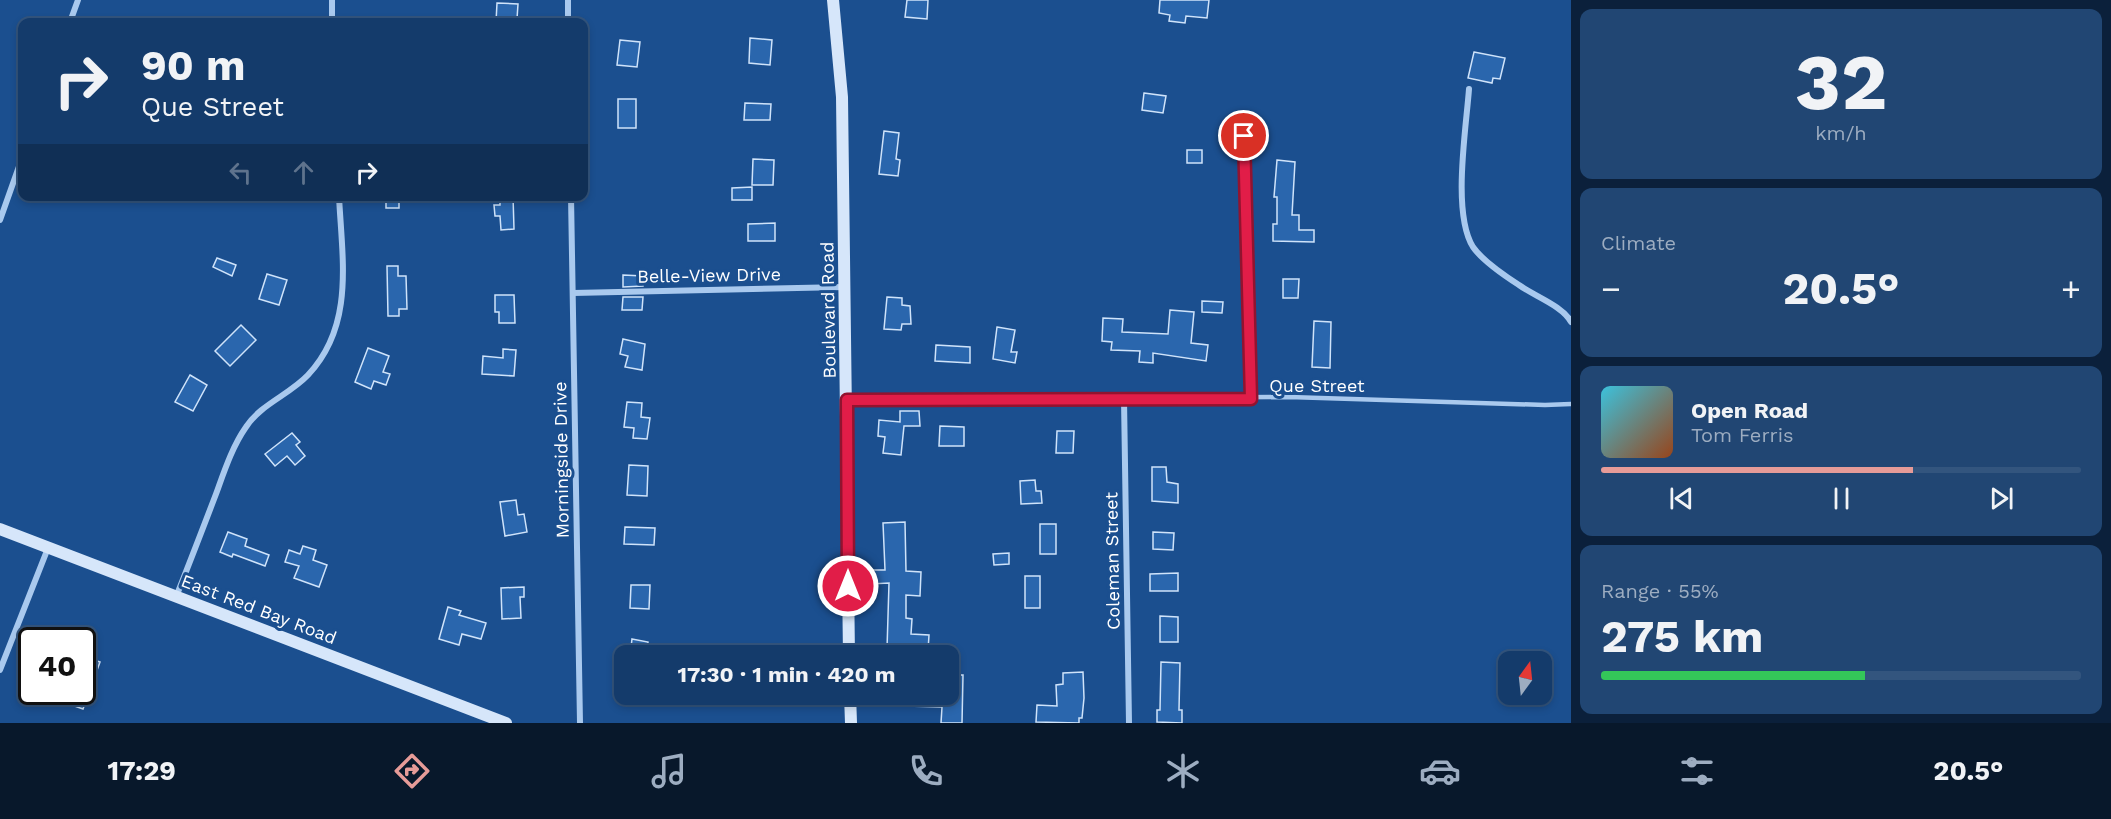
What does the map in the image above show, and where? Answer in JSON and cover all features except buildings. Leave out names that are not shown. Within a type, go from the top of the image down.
[{"type":"street","points":[[71,18],[78,0]]},
{"type":"street","points":[[332,0],[332,18]]},
{"type":"street","points":[[568,0],[568,18]]},
{"type":"street","name":"Boulevard Road","points":[[833,0],[842,97],[849,645]]},
{"type":"street","points":[[1470,89],[1461,210],[1466,231],[1473,246],[1484,259],[1518,285],[1565,314],[1571,321]]},
{"type":"street","points":[[1244,136],[1251,399]]},
{"type":"street","points":[[0,220],[18,169]]},
{"type":"street","points":[[177,597],[228,463],[245,428],[252,418],[308,375],[332,343],[341,310],[343,279],[339,201]]},
{"type":"street","name":"Morningside Drive","points":[[571,201],[580,723]]},
{"type":"street","name":"Belle-View Drive","points":[[573,293],[846,287]]},
{"type":"street","name":"Coleman Street","points":[[1124,399],[1129,723]]},
{"type":"street","name":"East Red Bay Road","points":[[0,529],[506,723]]},
{"type":"street","points":[[0,670],[48,548]]},
{"type":"street","points":[[850,705],[851,723]]},
{"type":"lane","name":"Que Street","points":[[847,400],[1351,398],[1571,404]]},
{"type":"route","points":[[848,586],[847,400],[1251,399],[1244,136]]}]
